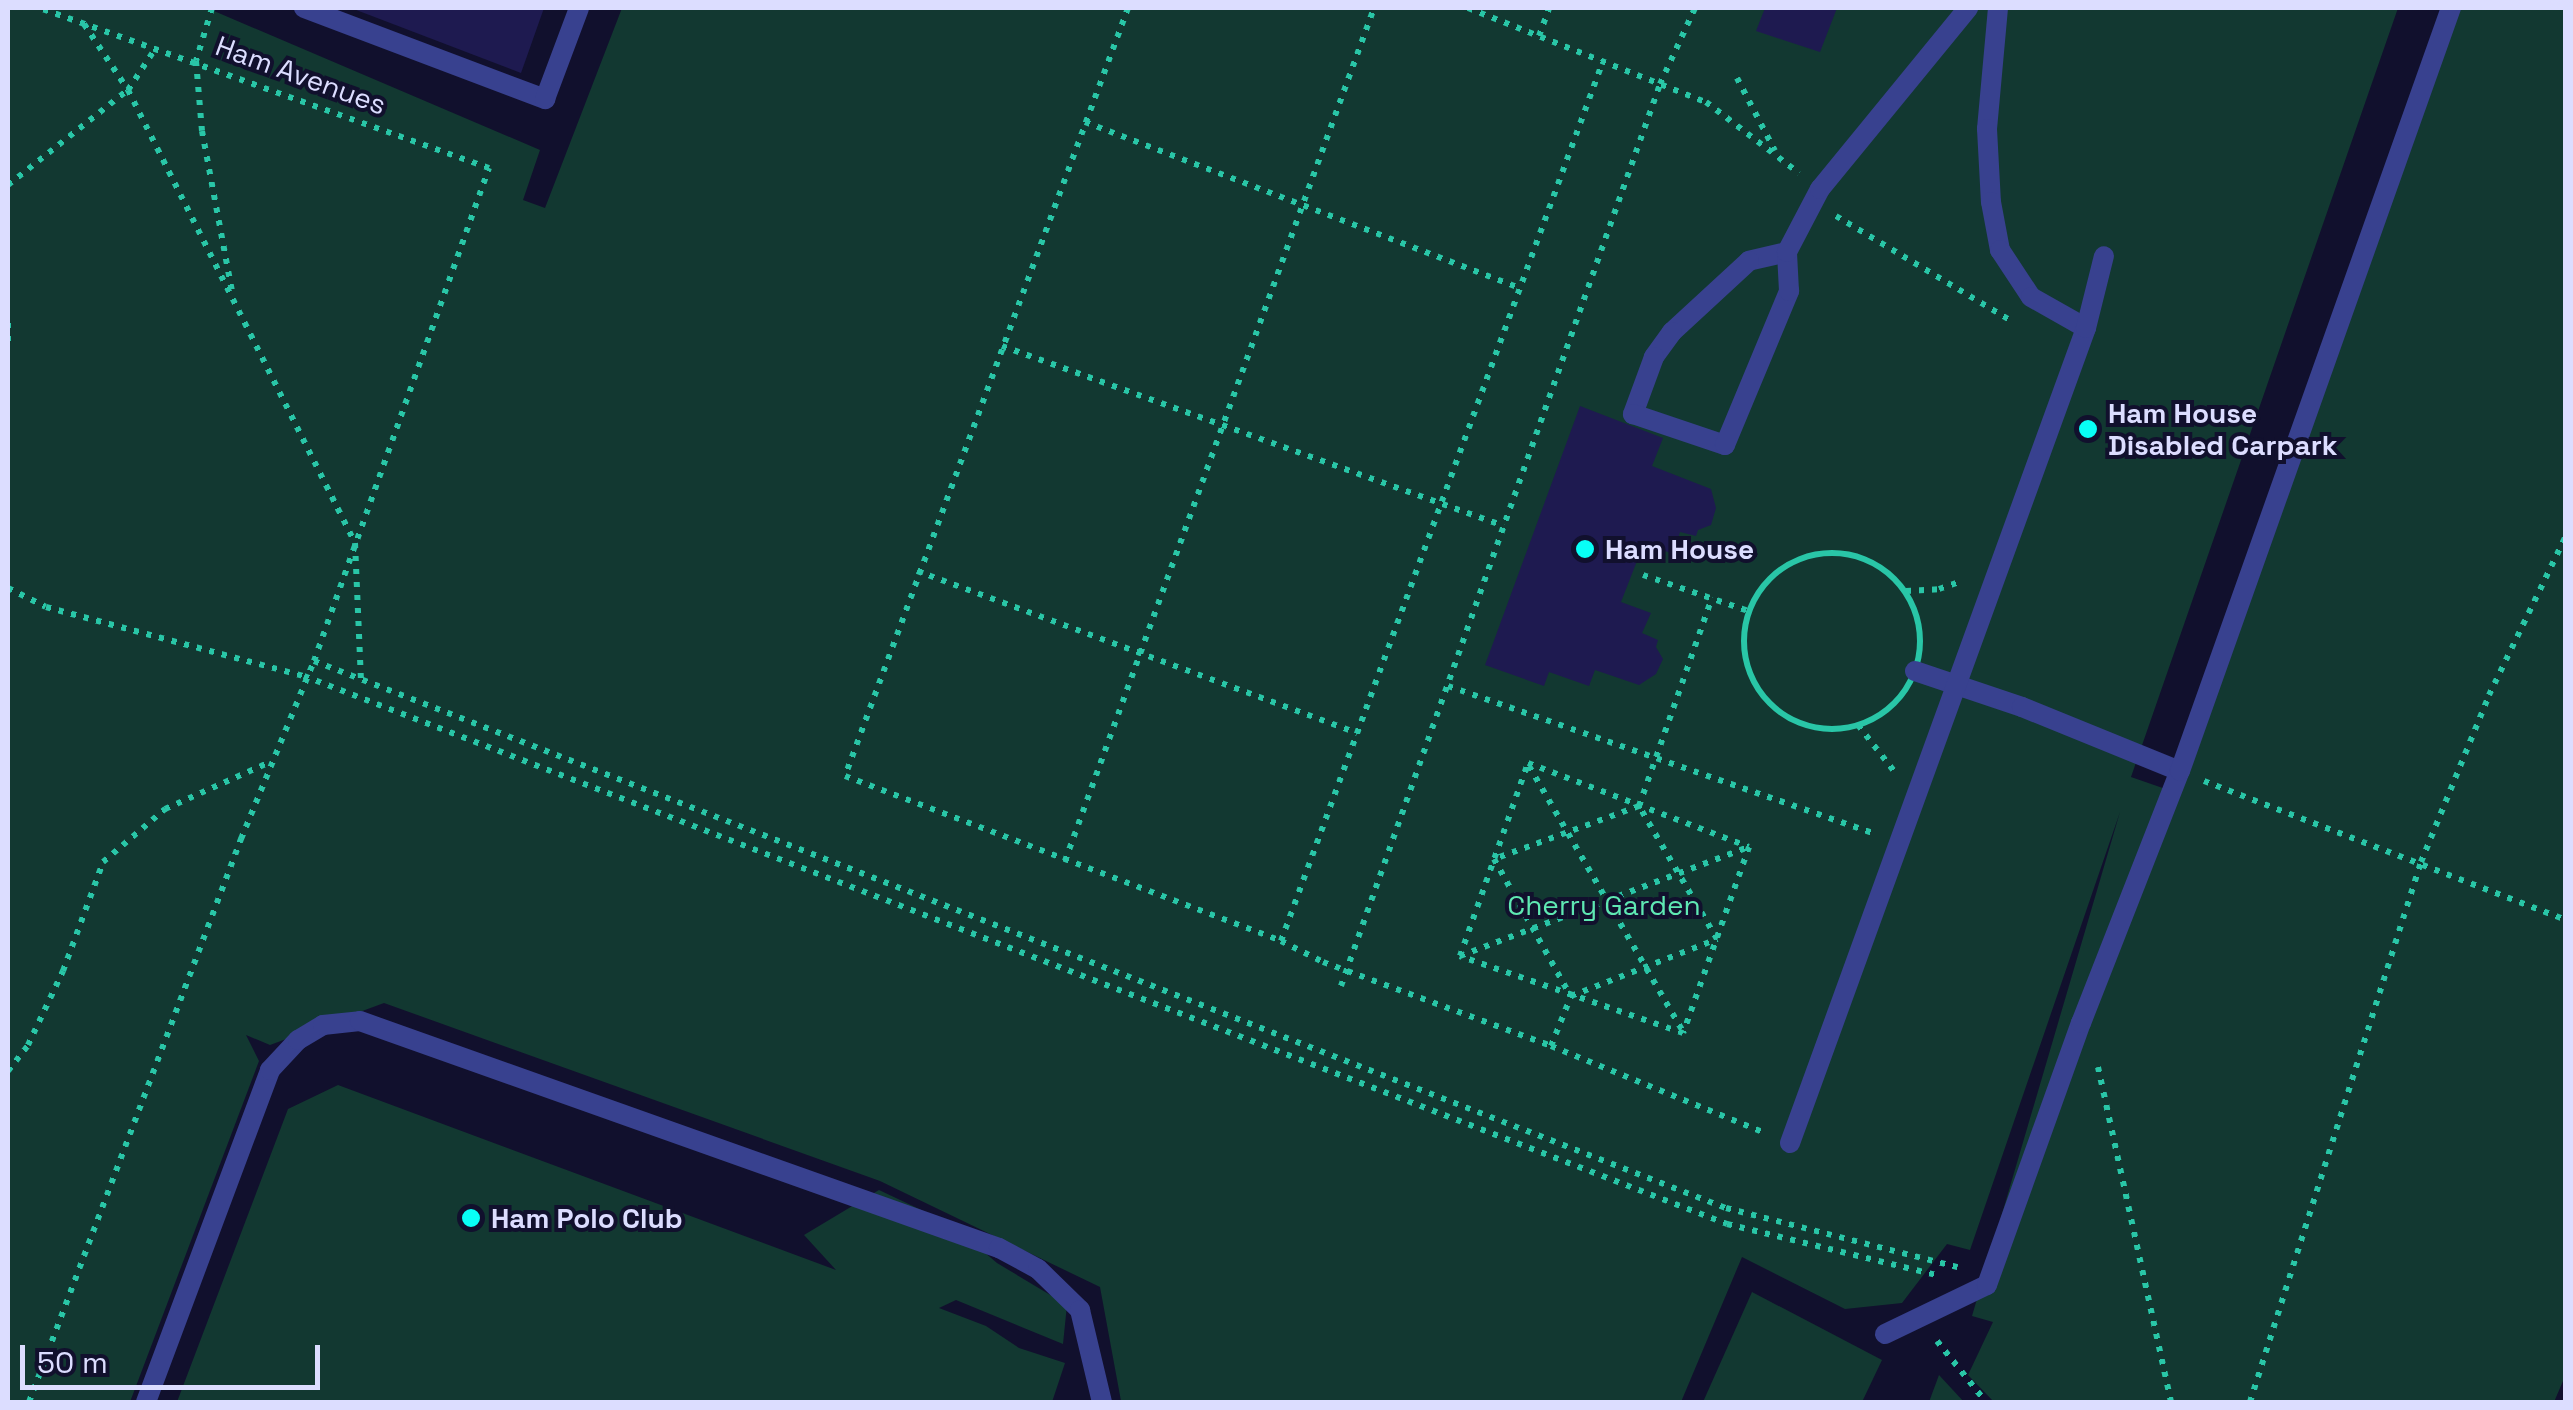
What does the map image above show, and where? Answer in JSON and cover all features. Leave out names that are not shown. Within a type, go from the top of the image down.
[{"type":"lane","points":[[304,8],[544,99],[579,8]]},
{"type":"lane","points":[[1787,252],[1749,261],[1672,332],[1654,357],[1633,414],[1726,445],[1789,292],[1787,252],[1817,196],[1968,8]]},
{"type":"lane","points":[[1998,8],[1987,129],[1991,202],[2000,250],[2031,297],[2086,328]]},
{"type":"lane","points":[[1886,1334],[1987,1285],[2080,1022],[2180,770],[2451,8]]},
{"type":"lane","points":[[1790,1142],[2086,328],[2104,256]]},
{"type":"lane","points":[[1915,671],[2180,770]]},
{"type":"lane","points":[[146,1402],[270,1070],[298,1040],[323,1025],[360,1021],[999,1248],[1038,1269],[1080,1310],[1102,1402]]},
{"type":"path","name":"Ham Avenues","points":[[39,8],[489,168],[356,542]]},
{"type":"path","points":[[212,8],[196,61],[202,131],[234,300]]},
{"type":"path","points":[[1128,8],[917,571],[845,776],[1281,941],[1346,970],[1551,1046],[1790,1142]]},
{"type":"path","points":[[1065,861],[1374,8]]},
{"type":"path","points":[[1468,8],[1706,102],[1778,157],[1817,196],[2016,323]]},
{"type":"path","points":[[1539,36],[1550,8]]},
{"type":"path","points":[[1341,986],[1660,84],[1695,8]]},
{"type":"path","points":[[83,23],[128,90],[356,542],[361,681]]},
{"type":"path","points":[[8,185],[128,90],[155,48]]},
{"type":"path","points":[[1281,941],[1603,62]]},
{"type":"path","points":[[1737,78],[1778,157]]},
{"type":"path","points":[[1085,122],[1520,288]]},
{"type":"path","points":[[8,323],[8,345]]},
{"type":"path","points":[[1002,346],[1504,526]]},
{"type":"path","points":[[2250,1402],[2421,862],[2489,695],[2566,536]]},
{"type":"path","points":[[29,1402],[356,542]]},
{"type":"path","points":[[1820,553],[1859,556],[1876,564],[1905,591],[1920,630],[1915,671],[1902,695],[1882,713],[1858,725],[1810,727],[1768,702],[1745,659],[1748,611],[1756,594],[1784,566],[1820,553]]},
{"type":"path","points":[[1905,591],[1939,589],[1997,568]]},
{"type":"path","points":[[917,571],[1357,733]]},
{"type":"path","points":[[1643,575],[1748,611]]},
{"type":"path","points":[[8,588],[46,607],[304,676],[1726,1224],[1909,1270]]},
{"type":"path","points":[[1712,597],[1640,806],[1717,939]]},
{"type":"path","points":[[314,660],[1726,1208],[1934,1262]]},
{"type":"path","points":[[1448,686],[1898,842]]},
{"type":"path","points":[[1858,725],[1914,796]]},
{"type":"path","points":[[8,1071],[28,1045],[63,970],[103,862],[165,810],[271,762]]},
{"type":"path","points":[[1528,763],[1749,847]]},
{"type":"path","points":[[1528,763],[1683,1033]]},
{"type":"path","points":[[1460,956],[1528,763]]},
{"type":"path","points":[[2180,770],[2566,920]]},
{"type":"path","points":[[1494,859],[1640,806]]},
{"type":"path","points":[[1460,956],[1749,847]]},
{"type":"path","points":[[1683,1033],[1749,847]]},
{"type":"path","points":[[1494,859],[1571,996]]},
{"type":"path","points":[[1551,1046],[1571,996],[1717,939]]},
{"type":"path","points":[[1460,956],[1683,1033]]},
{"type":"path","points":[[2098,1065],[2171,1402]]},
{"type":"green space","name":"Cherry Garden","points":[[8,8],[207,8],[540,150],[523,200],[545,208],[622,8],[2398,8],[2131,777],[2180,794],[2452,8],[2565,8],[2566,1374],[2554,1402],[1994,1402],[1968,1375],[1993,1322],[1972,1316],[2120,812],[1970,1250],[1947,1244],[1902,1303],[1845,1309],[1742,1257],[1681,1402],[1121,1401],[1100,1287],[880,1181],[384,1003],[270,1045],[246,1035],[259,1061],[130,1402],[8,1402]]},
{"type":"green space","name":"Ham Polo Club","points":[[338,1085],[836,1270],[804,1235],[879,1190],[951,1224],[997,1263],[1067,1305],[1063,1344],[956,1300],[939,1308],[986,1326],[1019,1348],[1065,1363],[1052,1402],[177,1402],[288,1109]]},
{"type":"green space","points":[[1752,1292],[1882,1360],[1862,1402],[1703,1402]]},
{"type":"green space","points":[[1939,1375],[1964,1402],[1929,1402]]},
{"type":"building","points":[[351,8],[544,8],[521,73]]},
{"type":"building","points":[[1765,8],[1837,8],[1820,52],[1756,31]]},
{"type":"building","name":"Ham House","points":[[1580,406],[1663,438],[1652,466],[1711,489],[1716,508],[1711,525],[1698,530],[1696,536],[1680,532],[1673,554],[1644,543],[1621,602],[1651,613],[1642,633],[1658,640],[1656,647],[1663,659],[1656,674],[1639,685],[1595,670],[1589,686],[1549,672],[1544,686],[1485,665]]},
{"type":"place","name":"Ham House Disabled Carpark","points":[[2088,429]]},
{"type":"place","name":"Ham House","points":[[1585,549]]},
{"type":"place","name":"Ham Polo Club","points":[[471,1218]]}]
